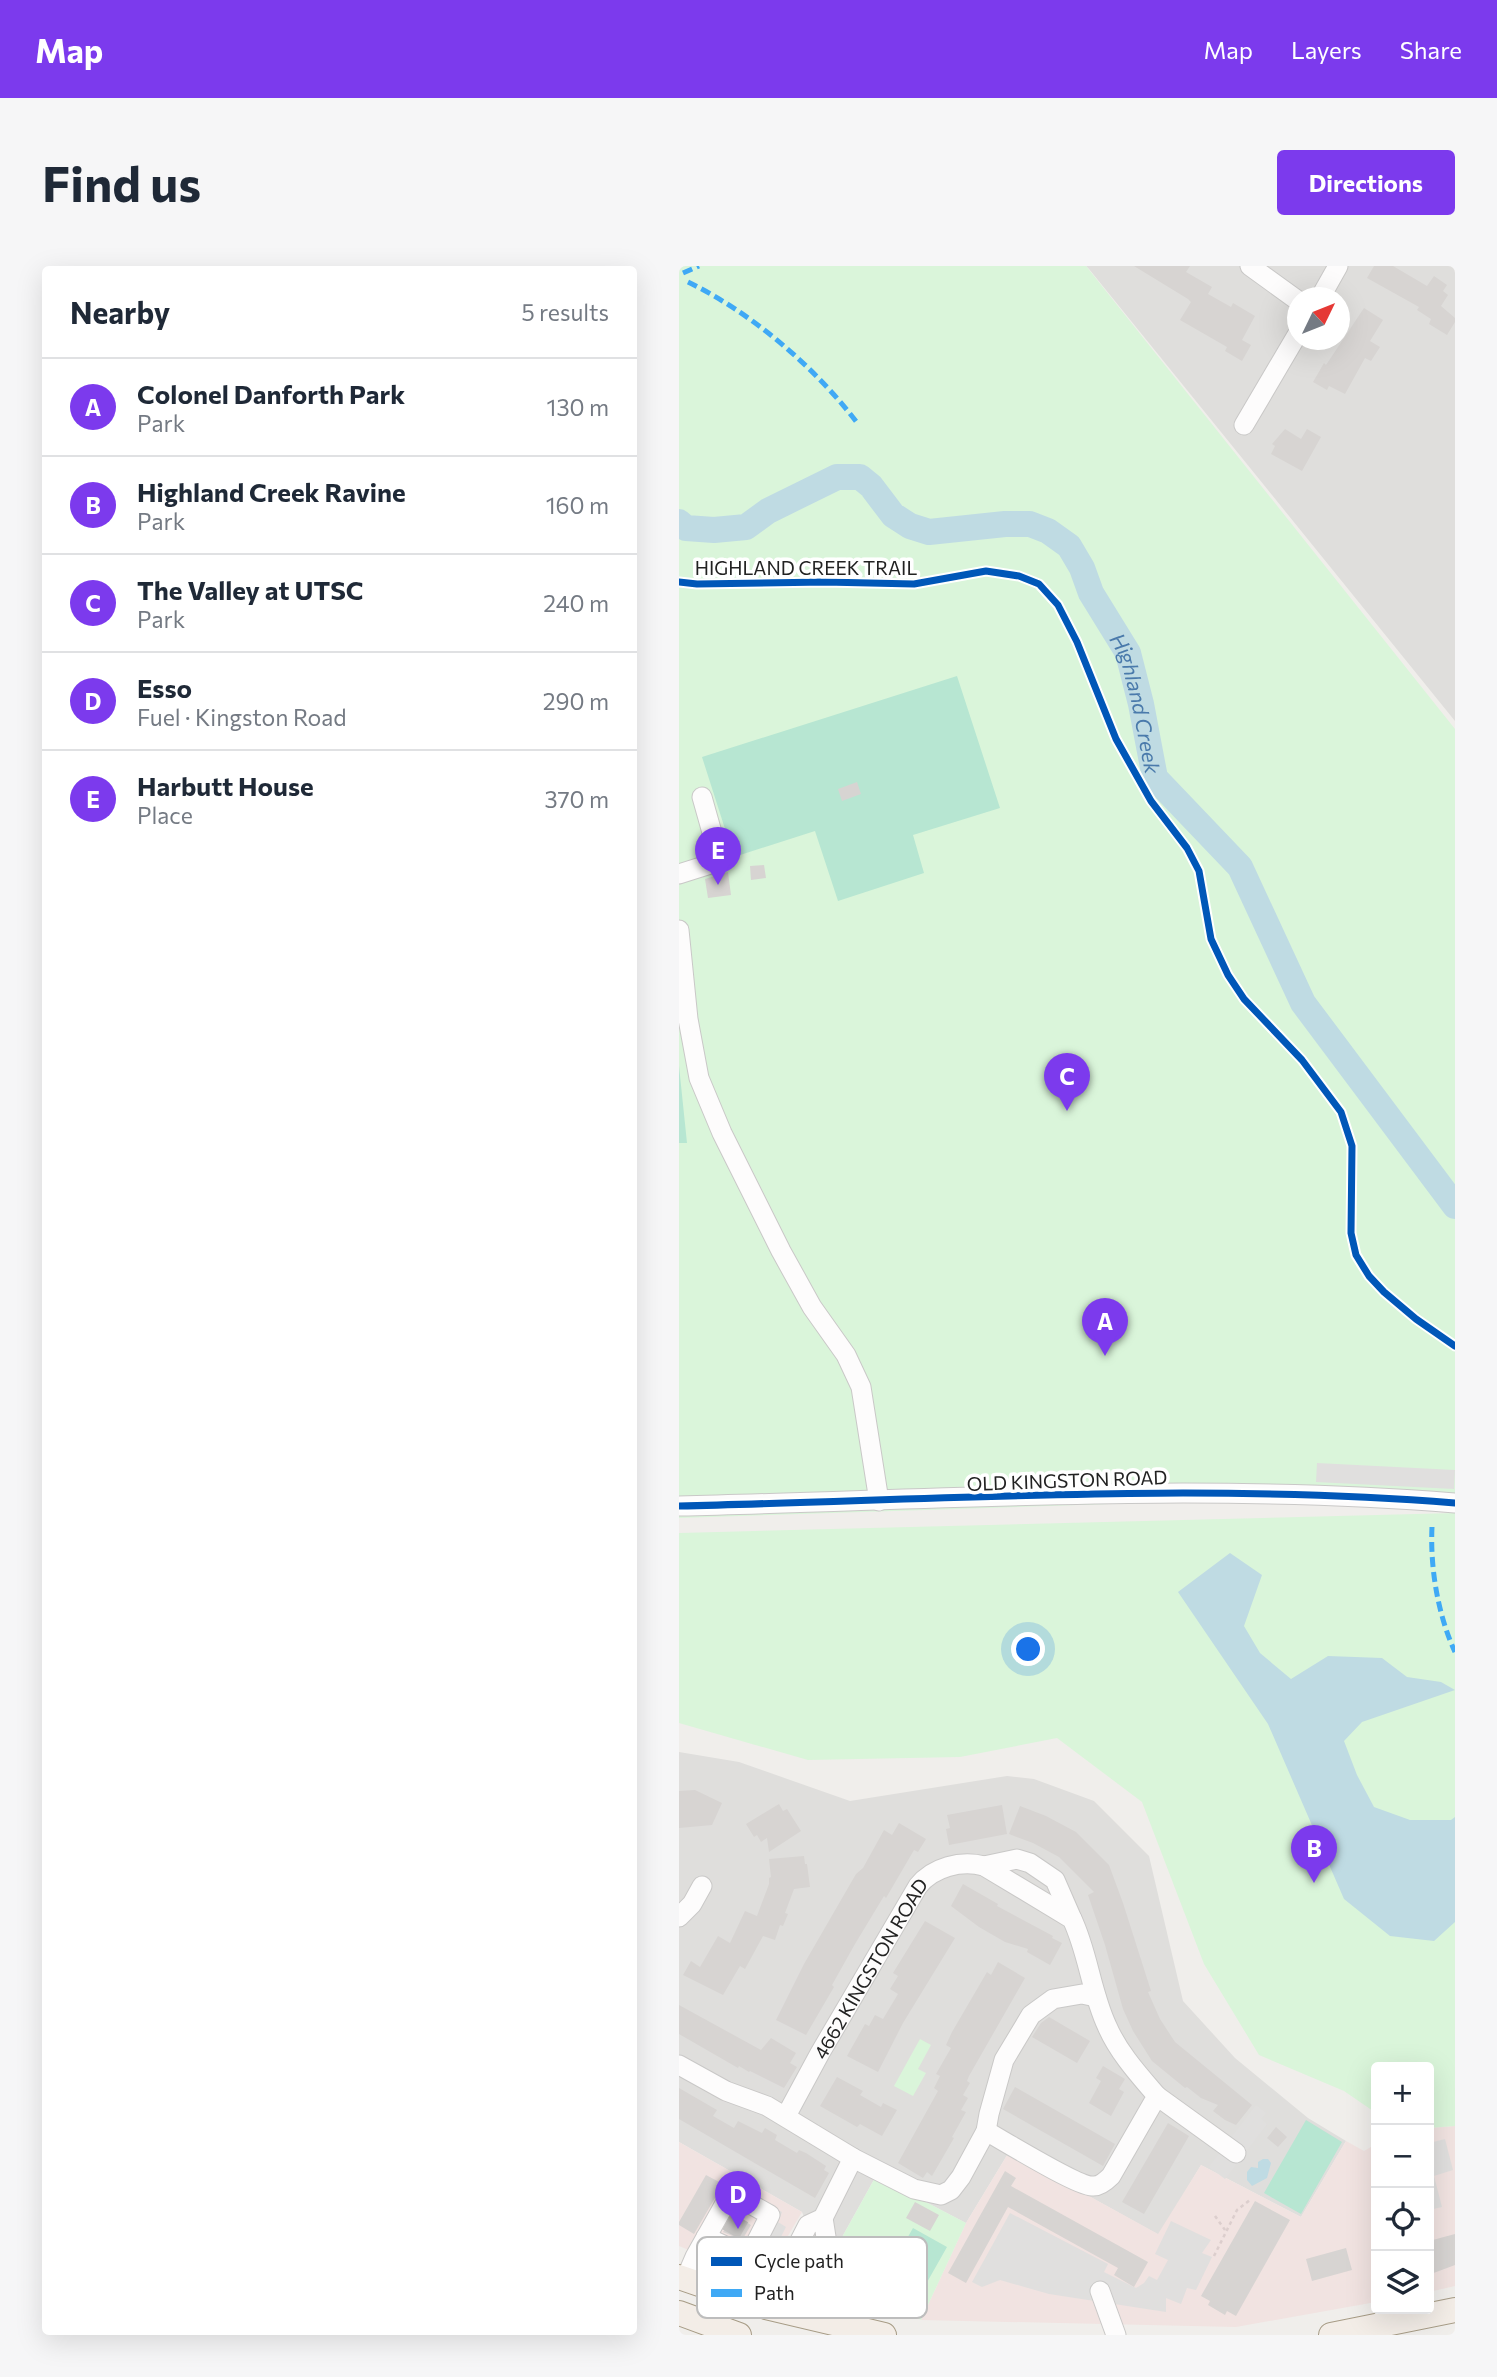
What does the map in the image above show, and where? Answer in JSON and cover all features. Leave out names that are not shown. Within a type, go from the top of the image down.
[{"type":"main road","points":[[1331,2335],[1455,2310]]},
{"type":"main road","points":[[679,2313],[729,2334]]},
{"type":"main road","points":[[813,2318],[884,2335]]},
{"type":"street","points":[[1250,266],[1287,293]]},
{"type":"street","points":[[1326,287],[1338,266]]},
{"type":"street","points":[[1244,425],[1288,350]]},
{"type":"street","points":[[679,874],[720,861],[702,797]]},
{"type":"street","points":[[679,930],[688,1019],[699,1078],[722,1133],[781,1251],[812,1307],[846,1354],[861,1387],[879,1501]]},
{"type":"street","name":"OLD KINGSTON ROAD","points":[[679,1506],[1205,1492],[1367,1496],[1455,1503]]},
{"type":"street","name":"4662 KINGSTON ROAD","points":[[786,2116],[892,1927],[925,1877],[935,1871],[960,1864],[974,1864],[984,1866],[1072,1919],[1079,1933],[1105,2024],[1116,2043],[1157,2096],[1236,2153]]},
{"type":"street","points":[[679,1917],[702,1886]]},
{"type":"street","points":[[679,2065],[726,2091],[786,2116],[853,2158],[914,2189],[941,2195],[951,2190],[961,2177],[986,2131],[1005,2060],[1031,2015],[1053,1999],[1082,1994],[1096,1997]]},
{"type":"street","points":[[986,2131],[1076,2181],[1093,2186],[1111,2176],[1157,2096]]},
{"type":"street","points":[[826,2237],[823,2218],[853,2158]]},
{"type":"street","points":[[706,2237],[722,2218],[731,2193],[770,2215],[753,2237]]},
{"type":"street","points":[[682,2279],[697,2253]]},
{"type":"street","points":[[1100,2291],[1116,2335]]},
{"type":"path","points":[[1215,2256],[1237,2210],[1250,2200]]},
{"type":"path","points":[[1215,2216],[1227,2232]]},
{"type":"shaded area","points":[[1086,266],[1455,266],[1455,721]]},
{"type":"shaded area","points":[[1317,1463],[1455,1470],[1454,1489],[1316,1482]]},
{"type":"shaded area","points":[[679,1752],[739,1762],[850,1801],[1007,1776],[1034,1779],[1094,1801],[1149,1856],[1183,2001],[1235,2058],[1308,2118],[1346,2141],[1301,2217],[1201,2165],[1159,2235],[1009,2152],[966,2223],[876,2176],[842,2237],[813,2237],[802,2212],[679,2142]]},
{"type":"shaded area","points":[[1256,2105],[1266,2113],[1261,2119],[1267,2124],[1225,2179],[1209,2167]]},
{"type":"shaded area","points":[[1455,2126],[1455,2286],[1434,2291],[1434,2188],[1434,2128]]},
{"type":"shaded area","points":[[1445,2139],[1453,2170],[1434,2176],[1434,2142]]},
{"type":"shaded area","points":[[1346,2141],[1364,2151],[1371,2147],[1371,2303],[1236,2327],[921,2320],[927,2318],[927,2307],[966,2223],[1009,2152],[1158,2234],[1201,2165],[1301,2217]]},
{"type":"shaded area","points":[[679,2142],[802,2212],[787,2237],[697,2237],[697,2253],[679,2246]]},
{"type":"shaded area","points":[[1434,2176],[1442,2207],[1434,2209]]},
{"type":"shaded area","points":[[736,2188],[782,2212],[778,2222],[786,2227],[781,2237],[763,2237],[771,2222]]},
{"type":"shaded area","points":[[1010,2213],[1108,2264],[1104,2272],[1136,2288],[1149,2276],[1157,2280],[1168,2260],[1155,2254],[1171,2221],[1211,2240],[1202,2253],[1212,2257],[1196,2290],[1187,2288],[1181,2304],[1166,2298],[1166,2312],[1049,2294],[1000,2280],[982,2287],[972,2282]]},
{"type":"green space","points":[[679,266],[1086,266],[1455,729],[1455,1496],[1417,1494],[679,1518]]},
{"type":"green space","points":[[957,676],[1000,808],[913,835],[924,873],[838,901],[815,831],[734,857],[702,757]]},
{"type":"green space","points":[[679,1066],[687,1143],[679,1143]]},
{"type":"green space","points":[[1455,1513],[1455,2126],[1434,2128],[1434,2062],[1371,2062],[1371,2110],[1344,2091],[1259,2055],[1204,1964],[1142,1802],[1057,1738],[960,1757],[808,1760],[679,1723],[679,1533]]},
{"type":"green space","points":[[920,2039],[931,2045],[918,2069],[926,2073],[913,2096],[894,2086]]},
{"type":"green space","points":[[1306,2120],[1342,2142],[1301,2214],[1264,2193]]},
{"type":"green space","points":[[876,2176],[966,2223],[927,2307],[927,2237],[842,2237]]},
{"type":"green space","points":[[913,2228],[947,2247],[927,2282],[927,2237],[908,2237]]},
{"type":"water","points":[[1230,1553],[1262,1575],[1244,1626],[1260,1653],[1291,1679],[1328,1656],[1382,1658],[1407,1677],[1441,1682],[1455,1690],[1362,1722],[1344,1741],[1357,1775],[1374,1807],[1410,1820],[1451,1820],[1455,1817],[1455,1922],[1434,1941],[1390,1936],[1344,1899],[1268,1724],[1178,1592]]},
{"type":"water","points":[[1268,2159],[1271,2163],[1267,2178],[1252,2186],[1247,2180],[1247,2172],[1251,2167],[1258,2168],[1258,2162]]},
{"type":"building","points":[[1134,266],[1190,266],[1186,272],[1212,287],[1208,294],[1231,307],[1233,303],[1255,316],[1242,340],[1251,345],[1242,361],[1225,351],[1227,347],[1180,320],[1191,302],[1188,299]]},
{"type":"building","points":[[1374,266],[1393,266],[1427,286],[1434,276],[1447,285],[1443,291],[1448,295],[1441,306],[1455,318],[1455,322],[1447,335],[1429,324],[1431,319],[1417,310],[1419,307],[1367,278]]},
{"type":"building","points":[[1364,308],[1383,320],[1370,341],[1380,347],[1371,361],[1365,358],[1345,394],[1329,386],[1327,390],[1313,382],[1324,363],[1326,365],[1336,350],[1350,350],[1350,329]]},
{"type":"building","points":[[1285,429],[1301,439],[1307,429],[1321,437],[1302,471],[1271,454],[1275,446],[1272,444]]},
{"type":"building","points":[[857,782],[861,794],[842,801],[838,789]]},
{"type":"building","points":[[764,865],[766,878],[751,880],[750,866]]},
{"type":"building","points":[[728,872],[731,895],[708,898],[705,879]]},
{"type":"building","points":[[695,1790],[722,1803],[712,1825],[679,1828],[679,1791]]},
{"type":"building","points":[[779,1804],[783,1811],[787,1809],[801,1831],[769,1852],[767,1838],[761,1842],[757,1835],[754,1837],[746,1824]]},
{"type":"building","points":[[1002,1805],[1007,1834],[949,1845],[946,1829],[950,1828],[947,1815]]},
{"type":"building","points":[[1020,1806],[1076,1832],[1109,1865],[1151,1991],[1148,1992],[1160,2019],[1175,2042],[1252,2105],[1236,2125],[1213,2111],[1218,2105],[1185,2088],[1152,2061],[1123,2009],[1088,1895],[1094,1892],[1059,1857],[1009,1834]]},
{"type":"building","points":[[899,1823],[926,1839],[918,1852],[914,1850],[886,1898],[884,1896],[806,2035],[776,2020],[804,1964],[856,1874],[863,1868],[884,1830],[892,1835]]},
{"type":"building","points":[[804,1856],[810,1887],[794,1889],[785,1913],[788,1914],[783,1926],[780,1925],[775,1940],[763,1936],[745,1969],[740,1966],[723,1995],[683,1975],[691,1961],[700,1967],[718,1936],[730,1943],[745,1911],[757,1916],[771,1877],[769,1859]]},
{"type":"building","points":[[963,1884],[1062,1943],[1050,1965],[1027,1952],[1028,1949],[1005,1942],[979,1927],[951,1906]]},
{"type":"building","points":[[925,1921],[955,1938],[903,2023],[878,2072],[847,2056],[865,2024],[869,2026],[875,2015],[883,2019],[898,1994],[890,1989],[898,1976],[893,1973]]},
{"type":"building","points":[[998,1962],[1025,1978],[969,2076],[967,2081],[970,2083],[963,2095],[968,2098],[961,2110],[966,2112],[952,2137],[954,2138],[932,2176],[927,2172],[923,2178],[898,2163],[938,2091],[934,2088],[940,2076],[936,2074],[951,2048],[946,2045],[952,2032],[987,1972],[991,1975]]},
{"type":"building","points":[[679,2005],[761,2050],[771,2038],[796,2053],[790,2063],[797,2067],[784,2088],[739,2066],[738,2068],[679,2034]]},
{"type":"building","points":[[1049,2017],[1090,2041],[1077,2063],[1032,2037],[1041,2023]]},
{"type":"building","points":[[1103,2066],[1125,2079],[1119,2089],[1124,2092],[1111,2116],[1089,2103],[1101,2081],[1096,2078]]},
{"type":"building","points":[[837,2077],[863,2091],[860,2095],[881,2107],[883,2103],[897,2110],[882,2136],[860,2124],[857,2127],[820,2106]]},
{"type":"building","points":[[1015,2087],[1115,2144],[1103,2166],[1003,2109]]},
{"type":"building","points":[[679,2088],[717,2110],[713,2116],[734,2128],[738,2121],[762,2133],[765,2128],[777,2135],[775,2140],[797,2153],[799,2150],[806,2153],[826,2166],[824,2170],[829,2173],[815,2198],[679,2119]]},
{"type":"building","points":[[1168,2123],[1189,2136],[1144,2214],[1122,2202]]},
{"type":"building","points":[[1276,2127],[1287,2137],[1278,2147],[1267,2138]]},
{"type":"building","points":[[1005,2171],[1016,2178],[1011,2186],[1148,2262],[1134,2287],[1114,2275],[1118,2268],[1008,2207],[966,2283],[948,2273]]},
{"type":"building","points":[[706,2175],[723,2184],[694,2234],[679,2225],[679,2222]]},
{"type":"building","points":[[1255,2201],[1290,2220],[1236,2316],[1227,2311],[1225,2315],[1208,2305],[1210,2301],[1201,2296]]},
{"type":"building","points":[[915,2202],[939,2215],[930,2231],[906,2218]]},
{"type":"building","points":[[733,2215],[751,2225],[744,2237],[723,2232]]},
{"type":"building","points":[[1455,2234],[1455,2265],[1434,2273],[1434,2251],[1434,2240]]},
{"type":"building","points":[[1346,2248],[1352,2270],[1312,2281],[1306,2259]]},
{"type":"waterway","name":"Highland Creek","points":[[679,522],[686,528],[714,530],[746,527],[768,511],[837,477],[860,477],[871,486],[893,515],[910,526],[929,532],[1030,524],[1048,531],[1069,546],[1082,568],[1091,593],[1128,653],[1155,778],[1240,867],[1303,1003],[1455,1206]]},
{"type":"tunnel","points":[[727,2221],[748,2233]]},
{"type":"marked path","points":[[683,273],[699,266]]},
{"type":"marked path","points":[[688,282],[736,309],[781,344],[823,383],[858,424]]},
{"type":"marked path","points":[[1432,1527],[1436,1591],[1455,1652]]},
{"type":"cycle path","name":"HIGHLAND CREEK TRAIL","points":[[679,582],[914,584],[986,571],[1019,576],[1039,584],[1058,605],[1077,642],[1116,739],[1151,801],[1187,848],[1199,871],[1211,939],[1228,975],[1244,999],[1302,1060],[1341,1112],[1352,1146],[1351,1233],[1356,1255],[1369,1276],[1384,1292],[1416,1319],[1455,1346]]},
{"type":"cycle path","points":[[679,1506],[1164,1493],[1358,1497],[1455,1503]]},
{"type":"place","name":"Harbutt House","points":[[718,885]]},
{"type":"place","name":"The Valley at UTSC","points":[[1067,1111]]},
{"type":"place","name":"Colonel Danforth Park","points":[[1105,1356]]},
{"type":"place","name":"Highland Creek Ravine","points":[[1314,1883]]},
{"type":"place","name":"Esso","points":[[738,2229]]}]
